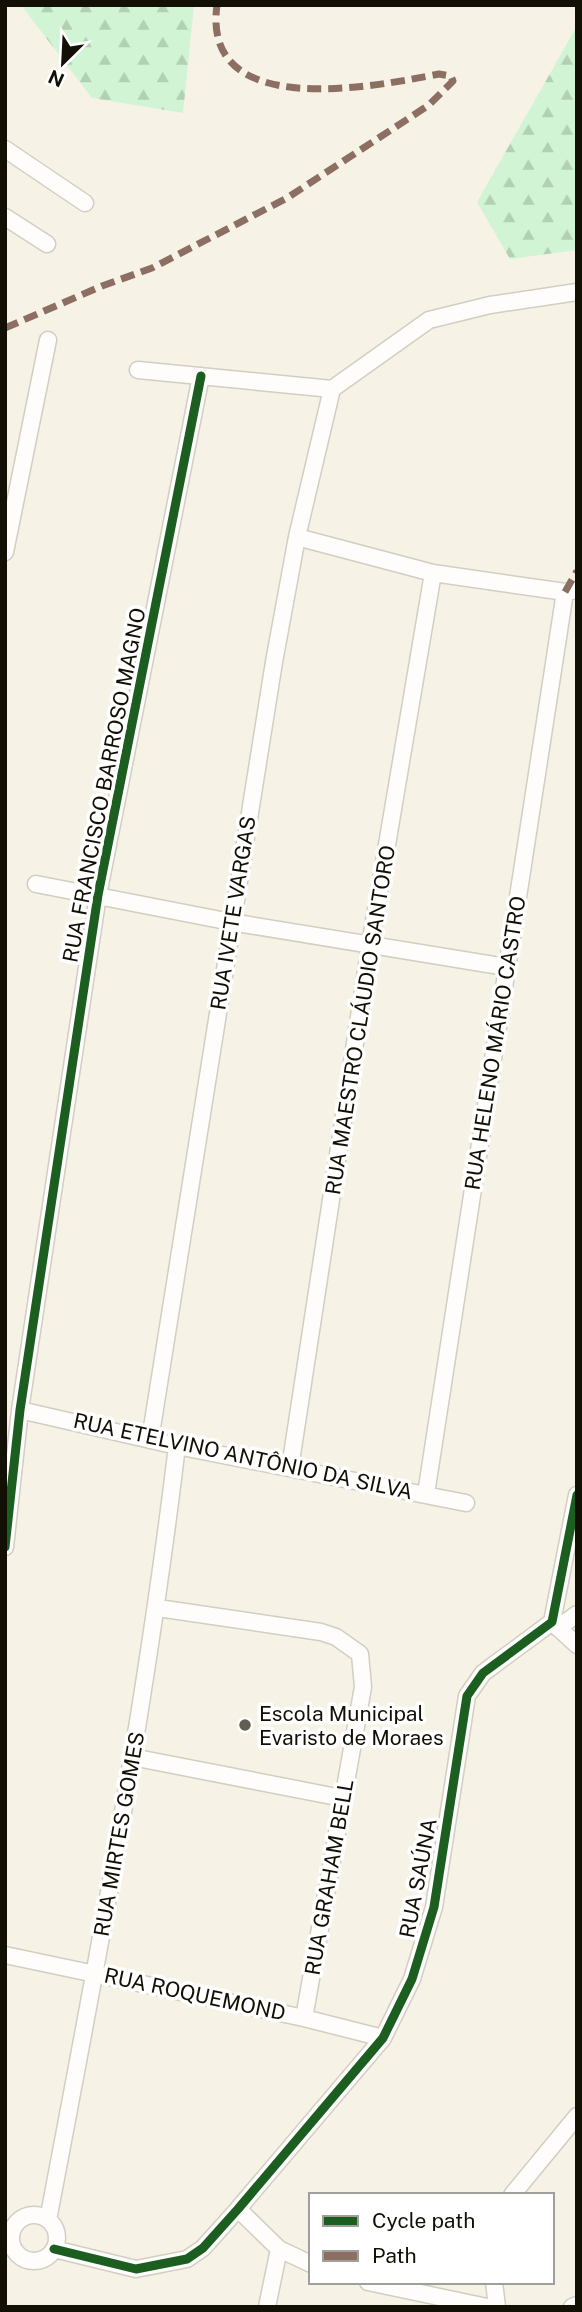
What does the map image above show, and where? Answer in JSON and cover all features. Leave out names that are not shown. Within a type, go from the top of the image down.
[{"type":"street","points":[[5,149],[85,202]]},
{"type":"street","points":[[5,217],[47,244]]},
{"type":"street","points":[[138,370],[332,389],[429,320],[490,304],[577,292]]},
{"type":"street","points":[[5,552],[48,340]]},
{"type":"street","name":"RUA FRANCISCO BARROSO MAGNO","points":[[5,1547],[20,1410],[97,895],[201,376]]},
{"type":"street","name":"RUA IVETE VARGAS","points":[[150,1440],[231,922],[297,537],[332,389]]},
{"type":"street","points":[[297,537],[433,573],[571,591]]},
{"type":"street","name":"RUA MAESTRO CLÁUDIO SANTORO","points":[[290,1468],[370,945],[433,573]]},
{"type":"street","name":"RUA HELENO MÁRIO CASTRO","points":[[426,1493],[506,967],[571,591]]},
{"type":"street","points":[[36,884],[231,922],[506,967]]},
{"type":"street","name":"RUA ETELVINO ANTÔNIO DA SILVA","points":[[20,1410],[177,1446],[466,1503]]},
{"type":"street","name":"RUA MIRTES GOMES","points":[[48,2220],[96,1972],[158,1608],[177,1446]]},
{"type":"street","points":[[577,1495],[555,1625],[577,1645]]},
{"type":"street","name":"RUA GRAHAM BELL","points":[[158,1608],[312,1630],[336,1637],[360,1654],[363,1687],[304,2018]]},
{"type":"street","name":"RUA SAÚNA","points":[[54,2249],[136,2269],[165,2266],[187,2259],[203,2248],[238,2209],[383,2038],[412,1979],[434,1907],[467,1696],[483,1672],[555,1625],[577,1614]]},
{"type":"street","points":[[132,1758],[342,1798]]},
{"type":"street","name":"RUA ROQUEMOND","points":[[5,1955],[96,1972],[383,2038]]},
{"type":"street","points":[[514,2193],[577,2116]]},
{"type":"street","points":[[238,2209],[279,2249],[309,2263]]},
{"type":"street","points":[[36,2215],[48,2220],[56,2230],[54,2249],[35,2261],[11,2258],[11,2219],[36,2215]]},
{"type":"street","points":[[267,2307],[279,2249]]},
{"type":"street","points":[[378,2284],[486,2306]]},
{"type":"street","points":[[495,2284],[497,2307]]},
{"type":"green space","points":[[21,5],[194,5],[183,113],[92,98]]},
{"type":"green space","points":[[577,26],[577,250],[510,259],[477,202]]},
{"type":"marked path","points":[[5,328],[102,286],[152,268],[287,198],[429,105],[453,81],[451,76],[439,74],[374,85],[335,88],[297,88],[263,81],[236,67],[219,42],[217,5]]},
{"type":"marked path","points":[[565,592],[577,571]]},
{"type":"cycle path","points":[[5,1547],[20,1410],[98,895],[201,376]]},
{"type":"cycle path","points":[[54,2249],[136,2269],[187,2259],[203,2248],[238,2209],[383,2038],[412,1979],[434,1907],[467,1696],[483,1673],[552,1622],[577,1495]]},
{"type":"place","name":"Escola Municipal Evaristo de Moraes","points":[[245,1725]]}]
